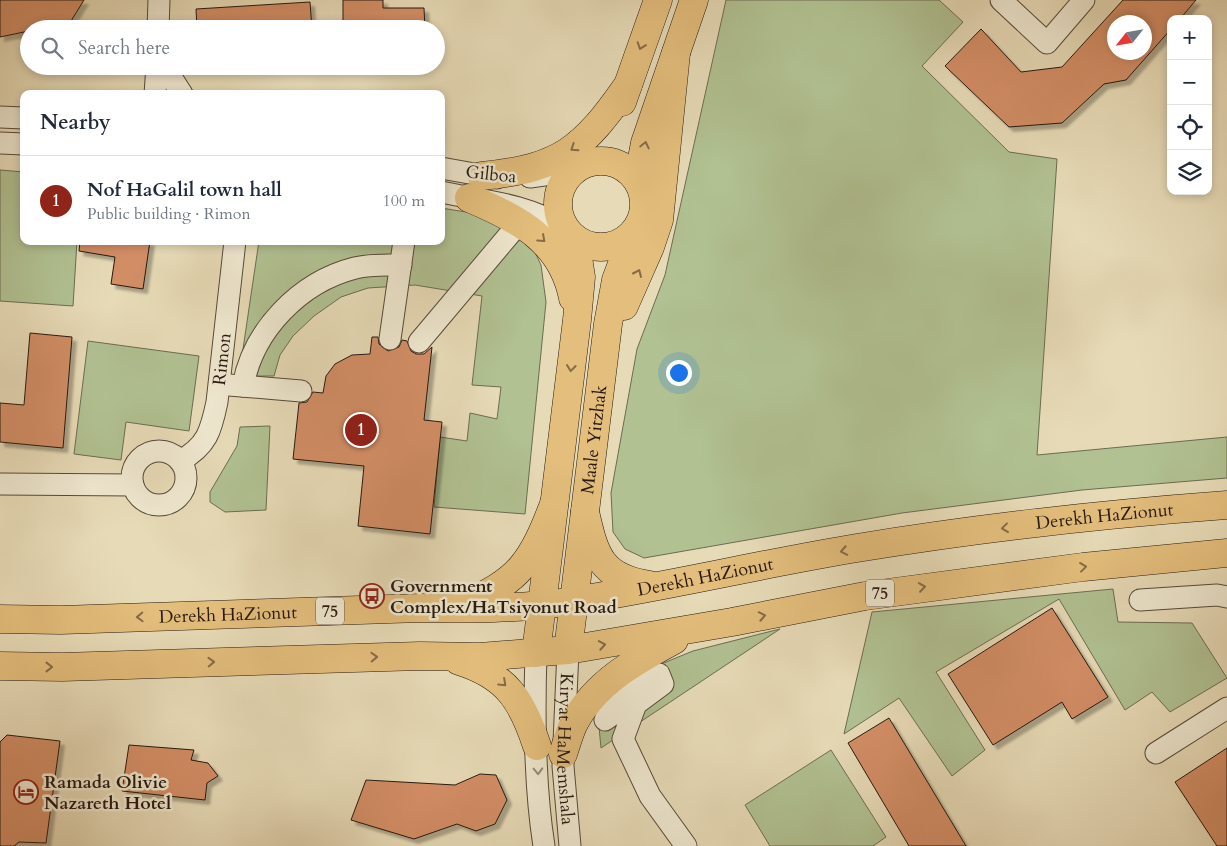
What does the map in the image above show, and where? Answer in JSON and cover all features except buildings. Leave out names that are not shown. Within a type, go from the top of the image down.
[{"type":"main road","points":[[658,0],[608,140],[564,181],[559,192],[560,217],[570,233],[587,245],[606,247],[624,241],[642,221],[645,207],[641,164],[645,143],[694,0]]},
{"type":"main road","points":[[605,349],[650,247],[659,220],[676,53]]},
{"type":"main road","points":[[577,320],[571,287],[563,268],[543,239],[520,222],[500,211],[476,187],[541,165],[578,146],[596,129],[628,85]]},
{"type":"main road","points":[[581,166],[604,160],[624,167],[638,181],[644,193]]},
{"type":"main road","name":"Maale Yitzhak","points":[[568,650],[605,349],[616,280],[634,232]]},
{"type":"main road","name":"Maale Yitzhak","points":[[536,653],[581,277],[570,233]]},
{"type":"main road","points":[[453,608],[483,597],[515,576],[527,562],[540,539],[554,504]]},
{"type":"main road","name":"Derekh HaZionut","points":[[0,619],[61,620],[542,605],[659,586],[856,548],[1161,510],[1227,505]]},
{"type":"main road","points":[[585,512],[592,544],[600,560],[610,572],[625,580],[659,586]]},
{"type":"main road","name":"75","points":[[0,666],[62,667],[480,657],[536,653],[568,650],[693,629],[864,596],[1166,558],[1227,553]]},
{"type":"main road","points":[[563,754],[573,725],[602,686],[628,666],[693,629]]},
{"type":"main road","points":[[444,657],[477,667],[495,676],[507,686],[520,703],[530,722],[537,746]]},
{"type":"street","points":[[158,20],[159,0]]},
{"type":"street","points":[[1001,0],[1047,43],[1084,0]]},
{"type":"street","points":[[155,90],[156,75]]},
{"type":"street","points":[[170,75],[179,90]]},
{"type":"street","points":[[0,117],[20,118]]},
{"type":"street","points":[[0,143],[20,144]]},
{"type":"street","name":"Gilboa","points":[[445,191],[581,166]]},
{"type":"street","name":"Gilboa","points":[[445,170],[476,187],[548,217],[570,233]]},
{"type":"street","points":[[419,342],[520,222]]},
{"type":"street","name":"Rimon","points":[[180,461],[192,454],[206,440],[214,417],[220,384],[235,245]]},
{"type":"street","points":[[390,339],[404,245]]},
{"type":"street","points":[[243,386],[246,369],[267,330],[291,302],[310,288],[333,275],[375,264],[401,265]]},
{"type":"street","points":[[220,384],[301,391]]},
{"type":"street","points":[[154,451],[168,452],[180,461],[186,478],[182,492],[175,499],[167,503],[153,504],[144,500],[133,485],[134,468],[146,454],[154,451]]},
{"type":"street","points":[[0,484],[133,485]]},
{"type":"street","points":[[1140,600],[1217,595],[1227,597]]},
{"type":"street","name":"Kiryat HaMemshala","points":[[568,650],[563,754],[570,846]]},
{"type":"street","name":"Kiryat HaMemshala","points":[[536,653],[537,746],[544,846]]},
{"type":"street","points":[[628,666],[605,720],[615,713],[630,686],[659,674],[664,684],[636,704],[623,739],[650,796],[686,846]]},
{"type":"street","points":[[1156,753],[1227,708]]},
{"type":"green space","points":[[726,0],[939,0],[963,22],[922,66],[1009,152],[1057,159],[1037,455],[1227,437],[1227,478],[1082,490],[902,513],[644,558],[625,549],[613,532],[611,493],[637,349],[665,275]]},
{"type":"green space","points":[[0,170],[20,172],[20,245],[77,245],[73,306],[0,301]]},
{"type":"green space","points":[[445,209],[472,213],[530,242],[541,265],[546,302],[525,514],[434,507],[440,437],[467,441],[470,413],[497,419],[501,387],[472,385],[482,296],[415,285],[368,288],[341,297],[314,316],[293,336],[280,355],[274,376],[239,376],[258,245],[445,245]]},
{"type":"green space","points":[[88,341],[199,356],[189,431],[126,422],[121,460],[74,454]]},
{"type":"green space","points":[[270,426],[266,510],[225,512],[210,502],[210,492],[237,446],[240,427]]},
{"type":"green space","points":[[1113,589],[1118,622],[1192,623],[1227,678],[1170,712],[1152,692],[1125,710],[1059,599],[936,672],[985,750],[952,776],[899,698],[844,734],[872,612]]},
{"type":"green space","points":[[780,629],[601,748],[599,727],[634,675],[693,651]]},
{"type":"green space","points":[[831,750],[886,837],[873,846],[770,846],[745,805]]},
{"type":"place","name":"Nof HaGalil town hall","points":[[361,430]]},
{"type":"place","name":"Government Complex/HaTsiyonut Road","points":[[372,596]]},
{"type":"place","name":"Ramada Olivie Nazareth Hotel","points":[[26,792]]}]
